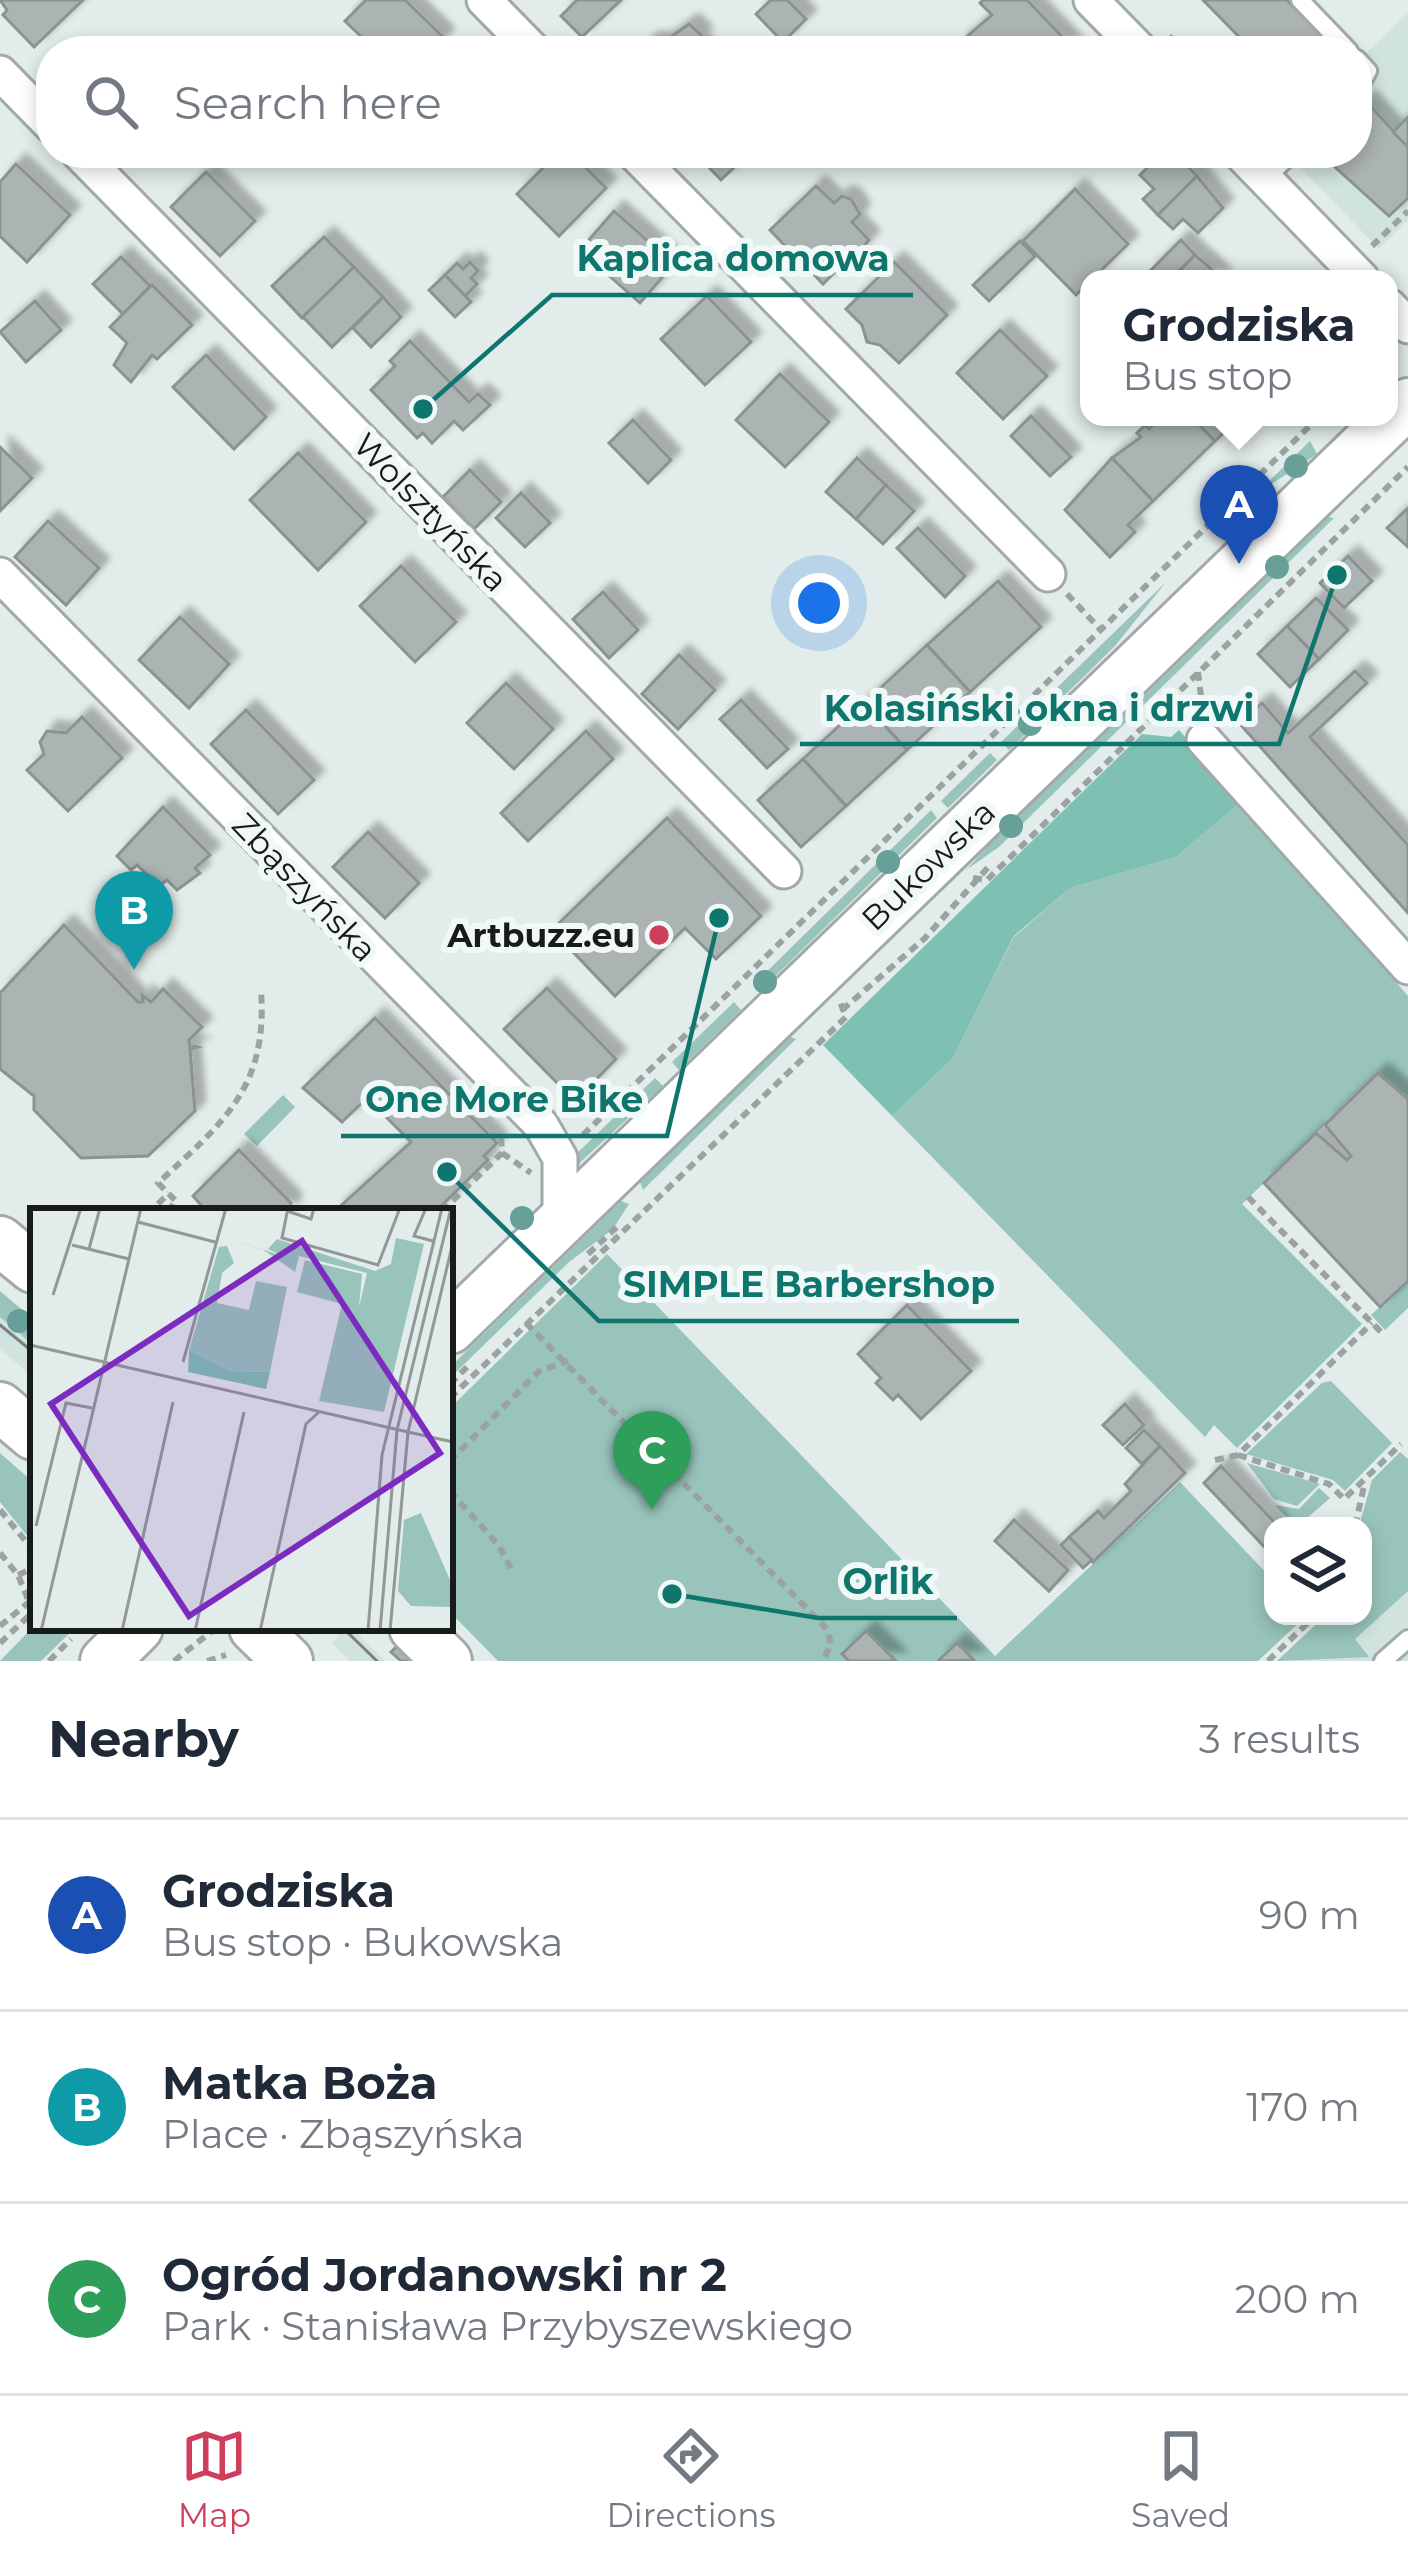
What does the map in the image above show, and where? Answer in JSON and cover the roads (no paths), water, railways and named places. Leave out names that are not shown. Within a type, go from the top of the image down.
[{"type":"main road","name":"Bukowska","points":[[453,1326],[1384,426]]},
{"type":"main road","points":[[0,1241],[30,1266]]},
{"type":"main road","points":[[0,1407],[30,1432]]},
{"type":"main road","points":[[105,1661],[135,1631]]},
{"type":"main road","points":[[237,1631],[288,1661]]},
{"type":"main road","points":[[417,1631],[447,1661]]},
{"type":"street","points":[[484,0],[519,36]]},
{"type":"street","points":[[1091,0],[1126,36]]},
{"type":"street","points":[[0,73],[36,110]]},
{"type":"street","name":"Wolsztyńska","points":[[94,168],[784,872]]},
{"type":"street","points":[[649,168],[1048,574]]},
{"type":"street","points":[[1254,168],[1364,265]]},
{"type":"street","name":"Zbąszyńska","points":[[0,575],[531,1114],[560,1158],[560,1222]]},
{"type":"street","points":[[1204,740],[1408,967]]},
{"type":"lane","points":[[1300,0],[1335,36]]},
{"type":"lane","points":[[1265,179],[1276,168]]},
{"type":"lane","points":[[1383,1661],[1408,1639]]},
{"type":"tram line","points":[[0,1325],[30,1350]]},
{"type":"tram line","points":[[346,1631],[377,1661]]},
{"type":"place","name":"Kaplica domowa","points":[[423,409]]},
{"type":"place","name":"Grodziska","points":[[1239,564]]},
{"type":"place","name":"Kolasiński okna i drzwi","points":[[1337,575]]},
{"type":"place","name":"One More Bike","points":[[719,918]]},
{"type":"place","name":"Artbuzz.eu","points":[[659,935]]},
{"type":"place","name":"Matka Boża","points":[[134,970]]},
{"type":"place","name":"SIMPLE Barbershop","points":[[447,1172]]},
{"type":"place","name":"Ogród Jordanowski nr 2","points":[[652,1510]]},
{"type":"place","name":"Orlik","points":[[672,1594]]}]
